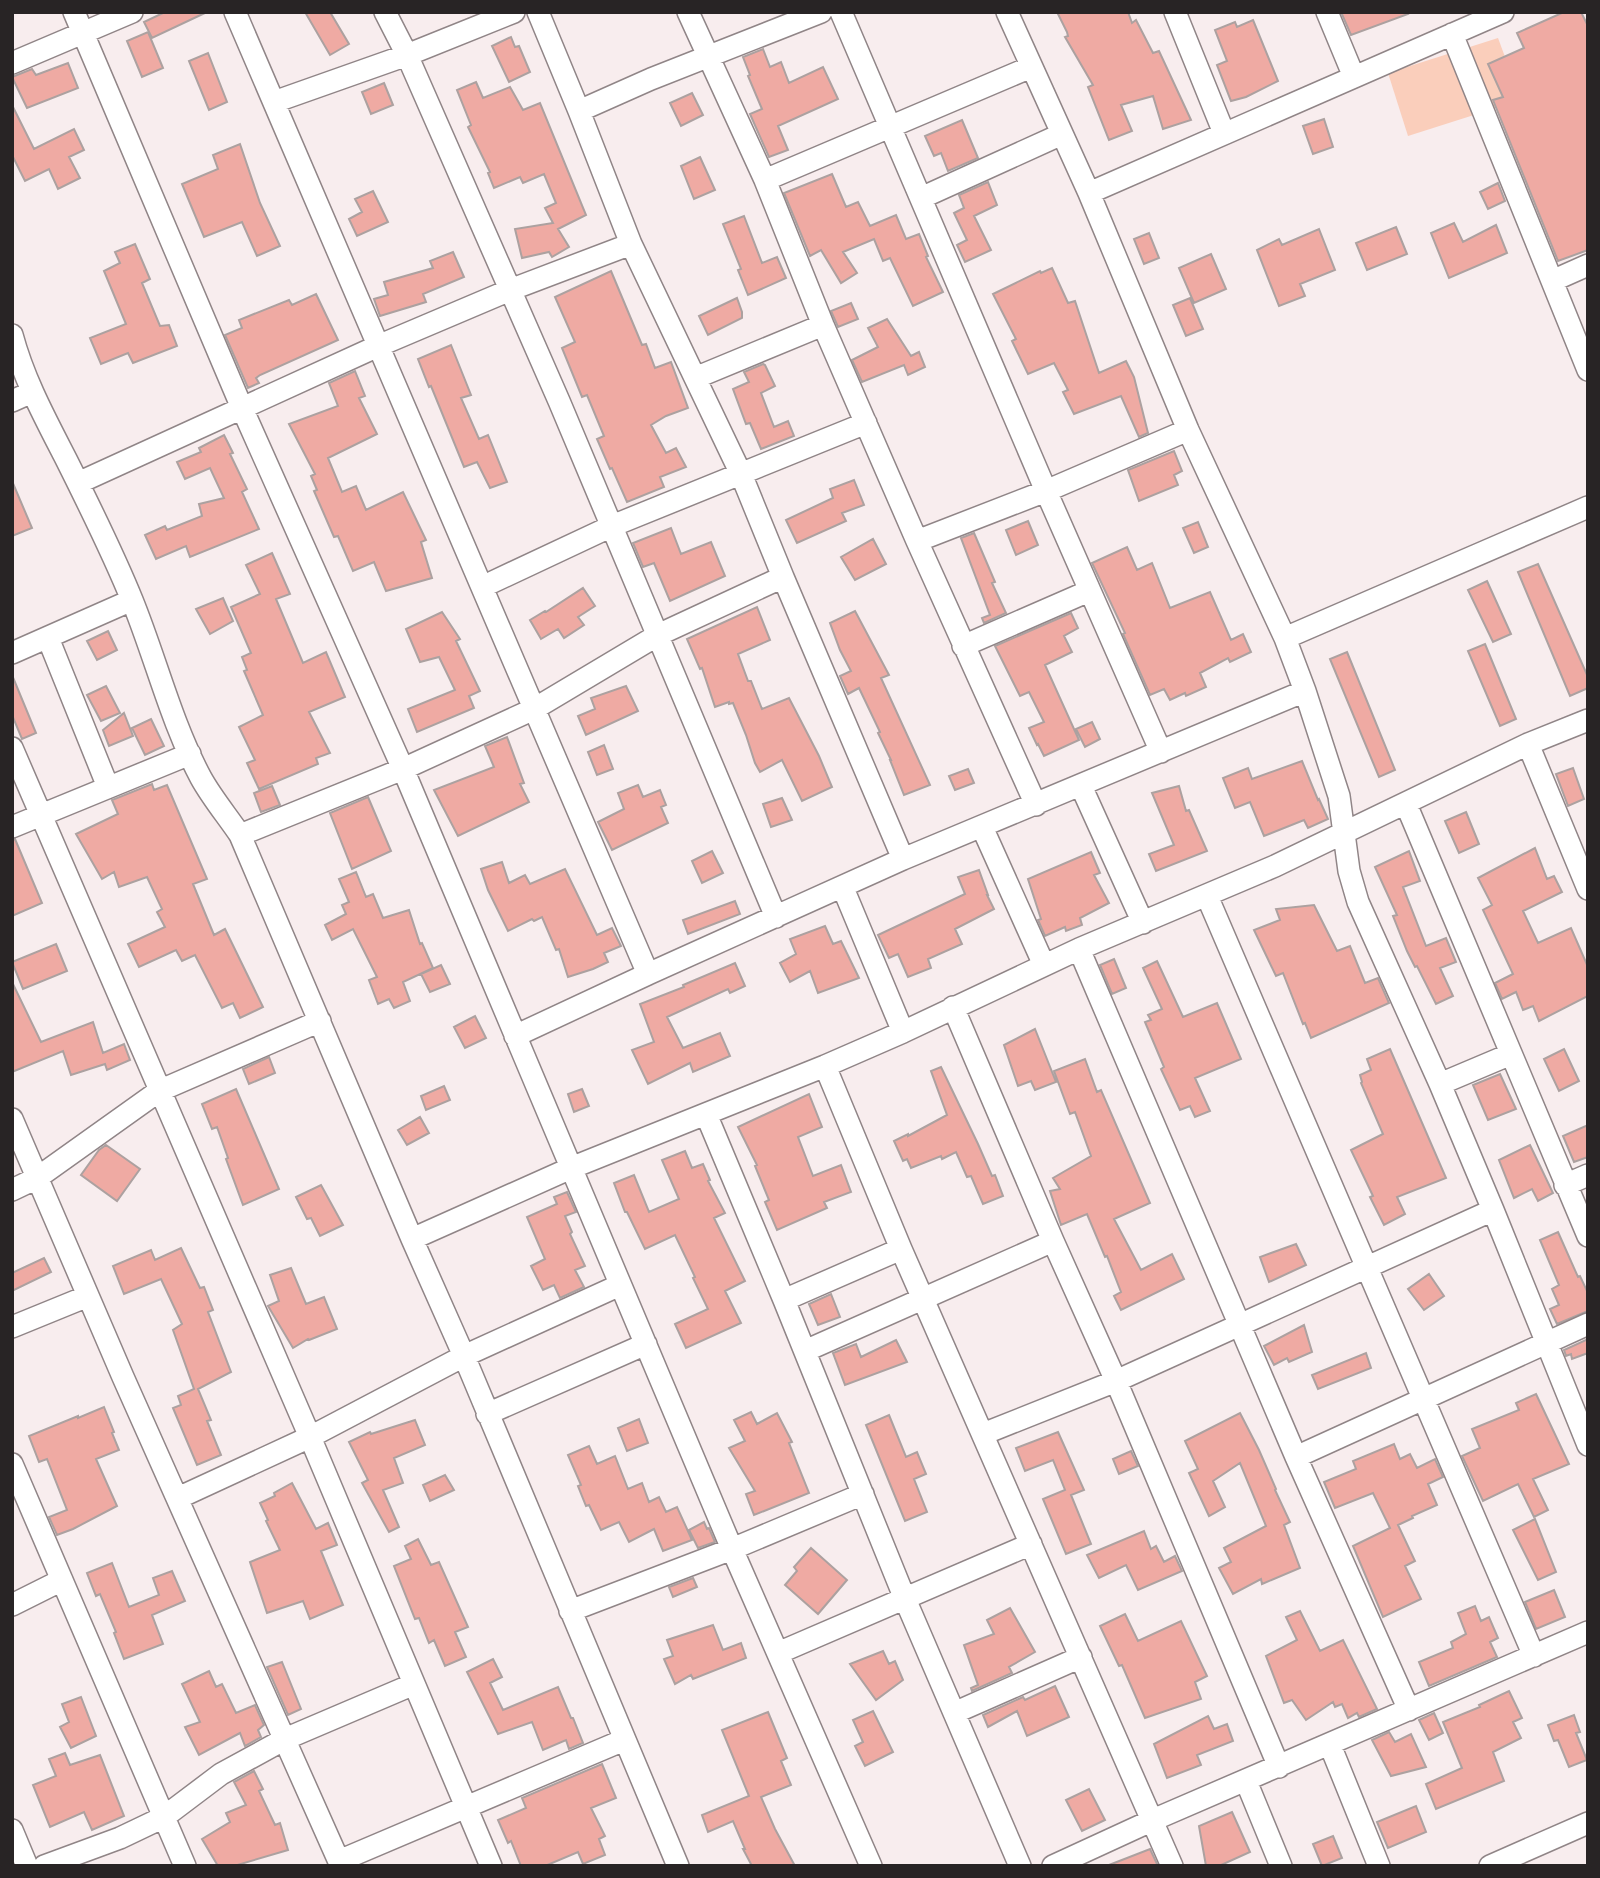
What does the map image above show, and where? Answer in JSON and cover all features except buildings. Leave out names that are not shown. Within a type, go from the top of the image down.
[{"type":"street","points":[[74,12],[243,408],[403,769],[732,1549],[871,1866]]},
{"type":"street","points":[[12,63],[132,12]]},
{"type":"street","points":[[235,12],[648,974]]},
{"type":"street","points":[[385,12],[407,55],[510,290],[776,917]]},
{"type":"street","points":[[274,102],[407,55],[514,12]]},
{"type":"street","points":[[538,12],[631,244],[741,474],[903,859]]},
{"type":"street","points":[[688,12],[765,180],[823,325],[916,541],[1035,805]]},
{"type":"street","points":[[579,111],[651,79],[821,12]]},
{"type":"street","points":[[841,12],[1089,592],[1161,752]]},
{"type":"street","points":[[1007,12],[1089,193],[1188,430],[1285,638],[1339,796],[1349,871],[1358,902],[1440,1084],[1588,1445]]},
{"type":"street","points":[[1175,12],[1224,133]]},
{"type":"street","points":[[1327,12],[1354,77]]},
{"type":"street","points":[[1089,193],[1490,15]]},
{"type":"street","points":[[1452,34],[1588,370]]},
{"type":"street","points":[[765,180],[1031,67]]},
{"type":"street","points":[[921,198],[1062,134]]},
{"type":"street","points":[[78,483],[378,346],[510,290],[631,244]]},
{"type":"street","points":[[1552,281],[1588,265]]},
{"type":"street","points":[[695,377],[823,325]]},
{"type":"street","points":[[12,335],[32,392],[132,600],[190,754],[202,780],[240,835],[464,1356],[678,1866]]},
{"type":"street","points":[[12,401],[32,392]]},
{"type":"street","points":[[482,587],[611,526],[866,424]]},
{"type":"street","points":[[916,541],[1046,491],[1188,430]]},
{"type":"street","points":[[1285,638],[1588,507]]},
{"type":"street","points":[[240,835],[403,769],[534,709],[658,635],[783,577]]},
{"type":"street","points":[[963,646],[1089,592]]},
{"type":"street","points":[[12,653],[132,600]]},
{"type":"street","points":[[48,638],[108,788]]},
{"type":"street","points":[[515,1036],[903,859],[1305,691]]},
{"type":"street","points":[[412,1239],[571,1168],[825,1066],[1079,949],[1275,866],[1528,744],[1588,720]]},
{"type":"street","points":[[1528,744],[1588,889]]},
{"type":"street","points":[[12,748],[310,1437],[491,1866]]},
{"type":"street","points":[[12,827],[190,754]]},
{"type":"street","points":[[1082,786],[1143,923]]},
{"type":"street","points":[[1406,804],[1588,1236]]},
{"type":"street","points":[[982,827],[1044,965]]},
{"type":"street","points":[[843,888],[902,1032]]},
{"type":"street","points":[[1207,896],[1534,1656]]},
{"type":"street","points":[[1079,949],[1296,1457],[1409,1710]]},
{"type":"street","points":[[953,1007],[1116,1381],[1279,1767]]},
{"type":"street","points":[[12,1190],[37,1178],[159,1091],[320,1021]]},
{"type":"street","points":[[1440,1084],[1511,1054]]},
{"type":"street","points":[[825,1066],[901,1249],[1172,1866]]},
{"type":"street","points":[[706,1114],[905,1599],[1020,1866]]},
{"type":"street","points":[[12,1119],[340,1863],[624,1740]]},
{"type":"street","points":[[1565,1185],[1588,1175]]},
{"type":"street","points":[[983,1434],[1116,1381],[1493,1210]]},
{"type":"street","points":[[805,1351],[1053,1241]]},
{"type":"street","points":[[784,1300],[901,1249]]},
{"type":"street","points":[[178,1498],[310,1437],[464,1356],[620,1285]]},
{"type":"street","points":[[12,1327],[88,1296]]},
{"type":"street","points":[[1296,1457],[1588,1325]]},
{"type":"street","points":[[487,1414],[646,1345]]},
{"type":"street","points":[[12,1464],[185,1866]]},
{"type":"street","points":[[570,1611],[732,1549],[863,1494]]},
{"type":"street","points":[[778,1653],[1031,1544]]},
{"type":"street","points":[[12,1605],[62,1580]]},
{"type":"street","points":[[1053,1866],[1588,1632]]},
{"type":"street","points":[[954,1713],[1081,1657]]},
{"type":"street","points":[[44,1866],[120,1838],[164,1817],[221,1774],[285,1739],[414,1684]]},
{"type":"street","points":[[1330,1745],[1379,1866]]},
{"type":"street","points":[[1246,1781],[1281,1866]]},
{"type":"street","points":[[1490,1866],[1588,1823]]},
{"type":"street","points":[[12,1829],[27,1866]]},
{"type":"shaded area","points":[[1498,38],[1521,100],[1408,136],[1388,73]]}]
